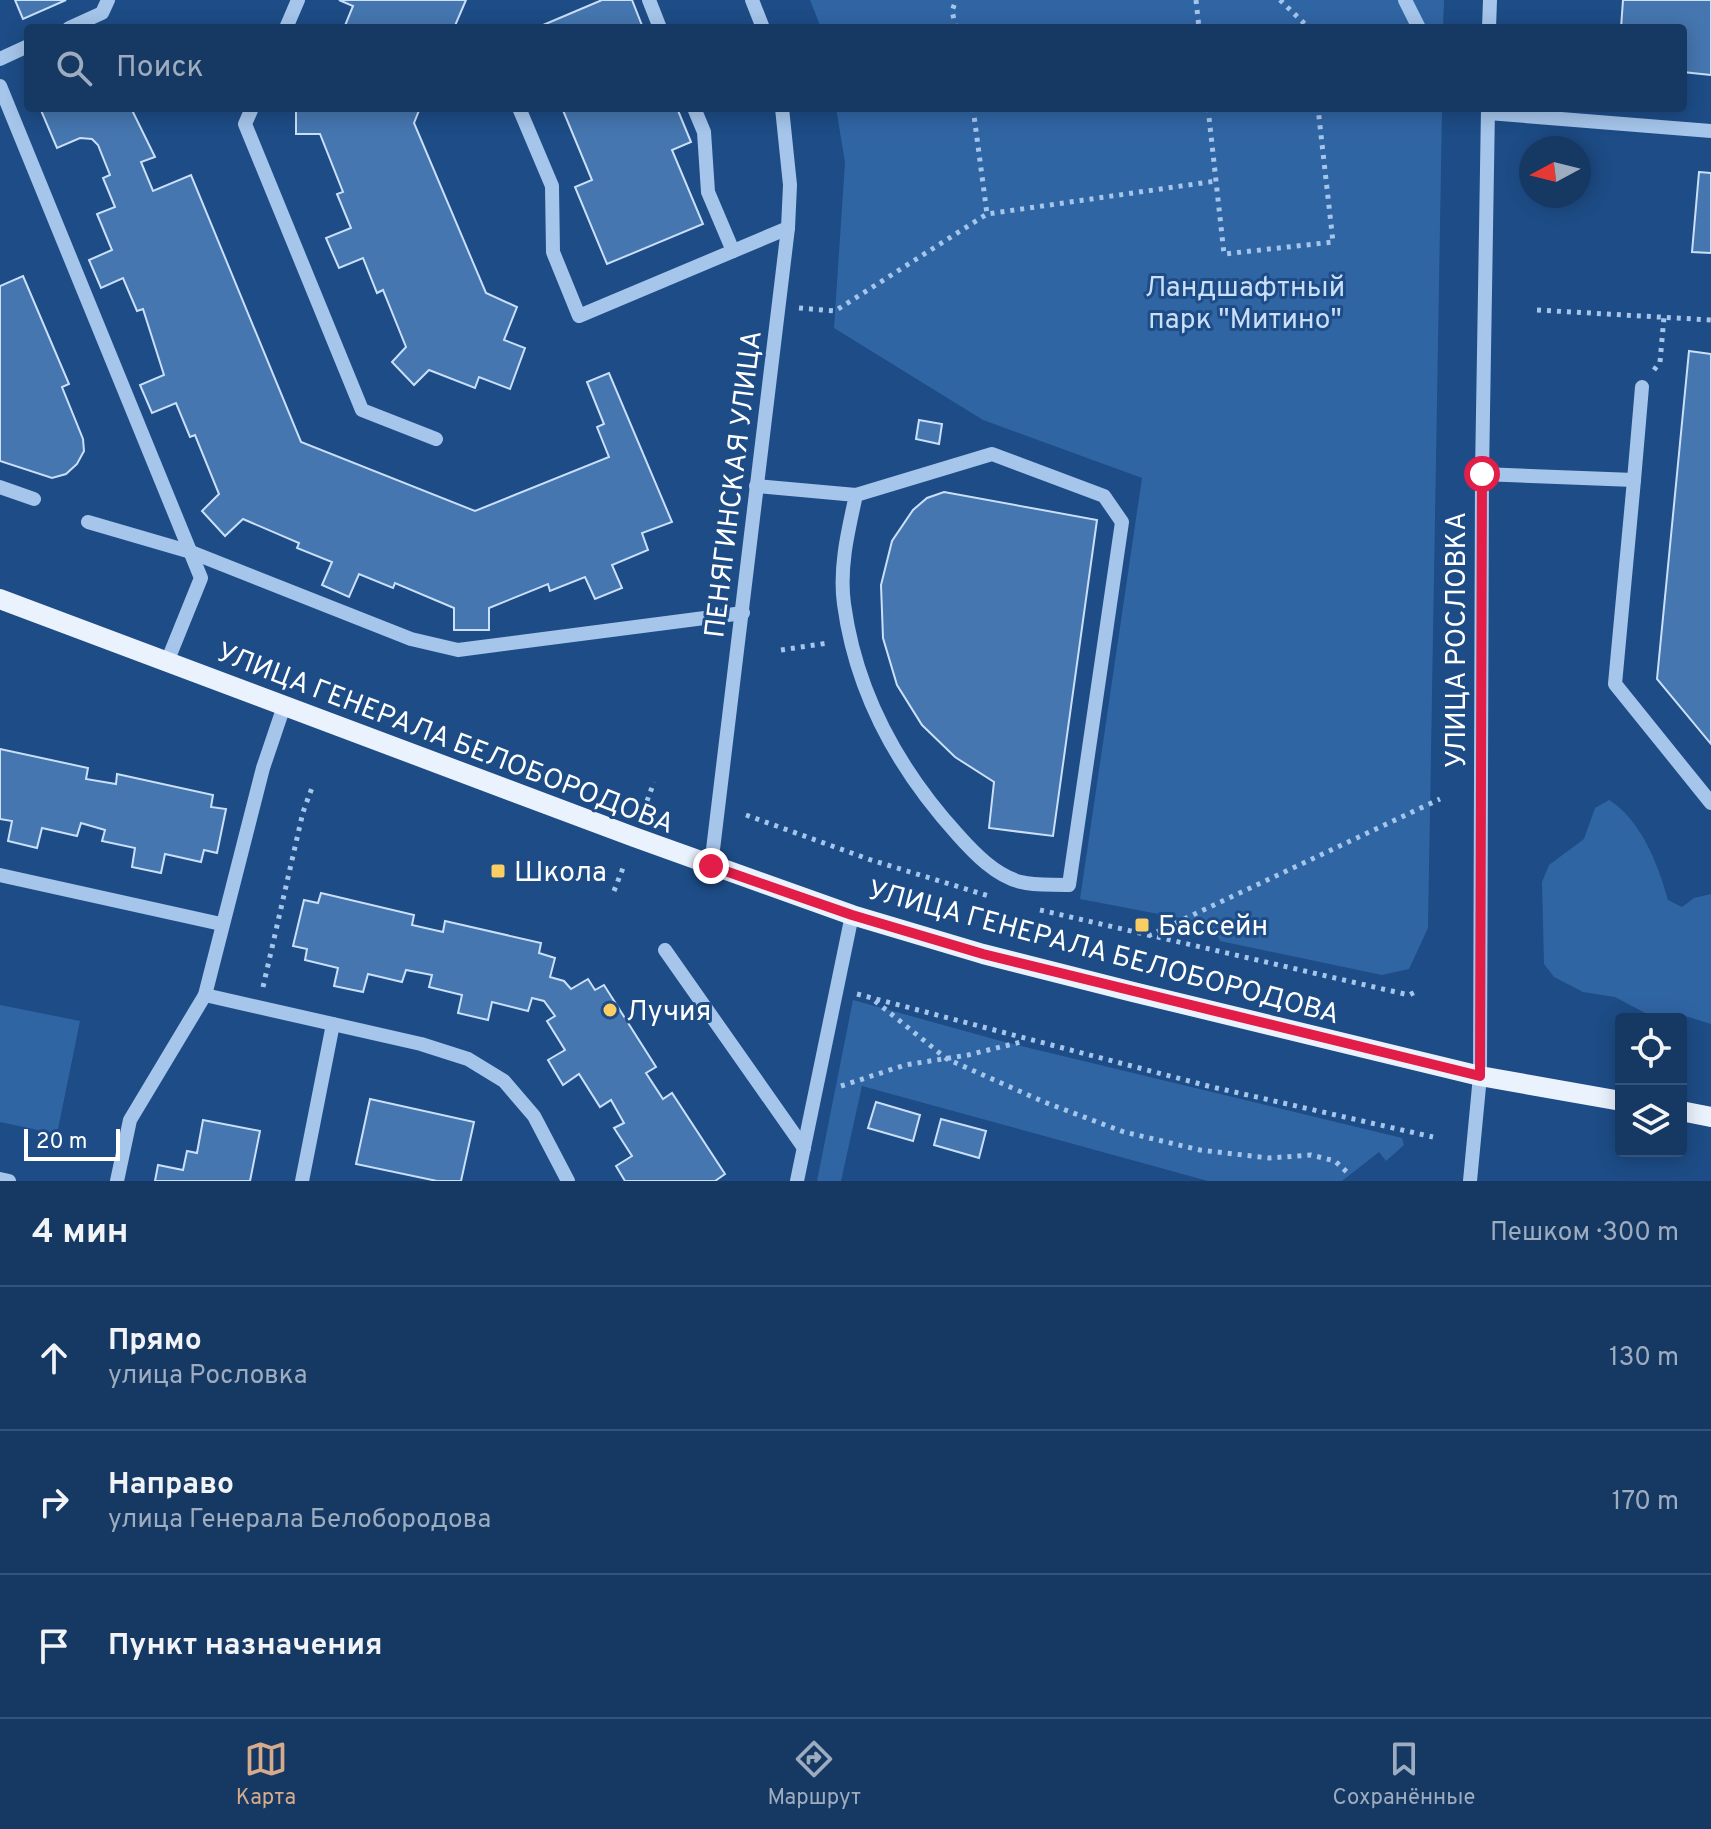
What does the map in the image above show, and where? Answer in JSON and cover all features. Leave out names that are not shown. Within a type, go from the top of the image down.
[{"type":"main road","name":"УЛИЦА ГЕНЕРАЛА БЕЛОБОРОДОВА","points":[[0,599],[711,866],[852,915],[1081,979],[1480,1076],[1615,1100]]},
{"type":"main road","points":[[1687,1112],[1711,1117]]},
{"type":"street","points":[[78,24],[102,13],[108,0]]},
{"type":"street","points":[[288,24],[298,0]]},
{"type":"street","points":[[649,0],[658,24]]},
{"type":"street","points":[[752,0],[761,24]]},
{"type":"street","points":[[1405,0],[1417,24]]},
{"type":"street","points":[[1489,24],[1490,0]]},
{"type":"street","points":[[0,59],[24,48]]},
{"type":"street","points":[[0,86],[201,578],[167,662]]},
{"type":"street","points":[[250,112],[245,124],[362,410],[436,439]]},
{"type":"street","points":[[521,112],[552,186],[553,252],[579,316],[788,228]]},
{"type":"street","points":[[696,112],[704,132],[708,192],[733,251]]},
{"type":"street","name":"ПЕНЯГИНСКАЯ УЛИЦА","points":[[711,866],[788,228],[790,185],[782,112]]},
{"type":"street","name":"УЛИЦА РОСЛОВКА","points":[[1470,1181],[1480,1076],[1482,474],[1488,112]]},
{"type":"street","points":[[1499,112],[1711,131]]},
{"type":"street","points":[[1642,387],[1615,684],[1711,803]]},
{"type":"street","points":[[756,486],[856,495],[992,454],[1104,496],[1122,522],[1069,885],[1020,882],[991,867],[922,795],[882,729],[856,668],[843,601],[844,549],[856,495]]},
{"type":"street","points":[[1482,474],[1634,480]]},
{"type":"street","points":[[0,487],[34,499]]},
{"type":"street","points":[[88,522],[191,552],[411,639],[458,650],[743,613]]},
{"type":"street","points":[[117,1181],[130,1120],[205,995],[263,768],[284,706]]},
{"type":"street","points":[[0,875],[221,924]]},
{"type":"street","points":[[797,1181],[852,915]]},
{"type":"street","points":[[665,950],[804,1148]]},
{"type":"street","points":[[205,995],[468,1059],[504,1081],[534,1116],[568,1181]]},
{"type":"street","points":[[302,1181],[333,1024]]},
{"type":"street","points":[[0,1179],[9,1181]]},
{"type":"path","points":[[955,24],[952,11],[956,0]]},
{"type":"path","points":[[1196,0],[1199,24]]},
{"type":"path","points":[[1280,0],[1305,24]]},
{"type":"path","points":[[974,112],[987,214]]},
{"type":"path","points":[[1208,112],[1224,254],[1333,242],[1318,112]]},
{"type":"path","points":[[796,308],[835,311],[987,214],[1216,181]]},
{"type":"path","points":[[1537,310],[1711,320]]},
{"type":"path","points":[[1642,387],[1660,362],[1664,317]]},
{"type":"path","points":[[781,650],[851,640]]},
{"type":"path","points":[[647,801],[654,782]]},
{"type":"path","points":[[258,1007],[303,812],[313,785]]},
{"type":"path","points":[[1148,936],[1440,799]]},
{"type":"path","points":[[746,815],[871,860],[1005,901]]},
{"type":"path","points":[[614,891],[623,868]]},
{"type":"path","points":[[1034,908],[1409,995],[1419,990]]},
{"type":"path","points":[[837,988],[1026,1041],[1433,1137]]},
{"type":"path","points":[[872,998],[947,1059],[1044,1102],[1124,1132],[1200,1150],[1269,1158],[1311,1155],[1335,1161],[1350,1175]]},
{"type":"path","points":[[813,1100],[867,1075],[1026,1041]]},
{"type":"green space","points":[[810,0],[1444,0],[1443,24],[819,24]]},
{"type":"green space","name":"Ландшафтный парк \"Митино\"","points":[[837,112],[1442,112],[1428,928],[1409,969],[1382,975],[1220,941],[1211,924],[1080,899],[1142,478],[983,420],[834,328],[845,162]]},
{"type":"green space","points":[[1609,800],[1630,819],[1647,844],[1668,900],[1682,907],[1694,898],[1711,894],[1711,1024],[1687,1017],[1687,1013],[1645,1013],[1615,997],[1583,992],[1554,977],[1544,964],[1542,882],[1549,865],[1584,839],[1595,808]]},
{"type":"green space","points":[[853,1000],[1001,1041],[1402,1138],[1404,1145],[1386,1161],[1379,1152],[1342,1181],[1208,1181],[862,1086],[841,1181],[817,1181]]},
{"type":"green space","points":[[0,1005],[80,1021],[57,1134],[0,1122]]},
{"type":"building","points":[[15,0],[66,0],[23,19]]},
{"type":"building","points":[[339,0],[466,0],[456,24],[346,24],[353,6]]},
{"type":"building","points":[[602,0],[632,0],[641,24],[545,24]]},
{"type":"building","points":[[1623,0],[1711,0],[1711,75],[1687,72],[1687,24],[1621,24]]},
{"type":"building","points":[[42,112],[133,112],[155,157],[141,162],[153,191],[191,175],[301,442],[475,511],[609,457],[597,427],[604,424],[587,382],[609,373],[672,522],[642,533],[648,550],[612,565],[622,588],[595,599],[585,577],[550,591],[548,584],[489,608],[489,630],[454,630],[454,608],[395,583],[393,588],[359,574],[349,597],[322,585],[332,562],[297,548],[299,543],[243,519],[225,536],[202,511],[219,494],[195,435],[190,437],[176,403],[152,413],[140,385],[164,375],[143,309],[137,311],[123,278],[101,288],[89,260],[112,250],[97,214],[115,207],[103,178],[110,175],[98,145],[92,139],[80,138],[57,148]]},
{"type":"building","points":[[296,112],[418,112],[414,123],[486,293],[517,307],[504,340],[525,348],[510,389],[479,377],[475,388],[429,370],[414,385],[392,362],[406,347],[383,290],[377,293],[363,258],[339,268],[326,238],[351,228],[337,194],[343,192],[320,134],[296,134]]},
{"type":"building","points":[[564,112],[679,112],[691,142],[672,150],[703,224],[607,264],[575,187],[592,180]]},
{"type":"building","points":[[1699,172],[1711,173],[1711,253],[1692,252]]},
{"type":"building","points":[[23,276],[69,384],[62,387],[83,439],[84,451],[77,464],[66,474],[52,478],[0,461],[0,286]]},
{"type":"building","points":[[1689,351],[1711,354],[1711,744],[1657,679]]},
{"type":"building","points":[[919,420],[942,424],[939,444],[916,439]]},
{"type":"building","points":[[944,492],[1097,520],[1053,836],[989,828],[994,782],[955,757],[922,725],[897,685],[883,638],[881,585],[892,541],[913,510],[927,498]]},
{"type":"building","points":[[0,749],[88,768],[86,779],[116,784],[117,774],[213,795],[211,807],[226,809],[217,853],[204,850],[201,862],[165,854],[161,873],[132,867],[135,848],[102,841],[105,830],[81,823],[77,836],[42,828],[37,848],[8,841],[12,821],[0,819]]},
{"type":"building","points":[[321,893],[414,915],[412,925],[443,932],[445,921],[541,943],[539,953],[555,958],[550,977],[564,981],[571,989],[588,979],[595,990],[604,985],[656,1067],[646,1073],[663,1099],[672,1093],[725,1174],[715,1181],[625,1181],[616,1166],[632,1156],[614,1128],[624,1123],[611,1100],[600,1107],[579,1074],[563,1085],[548,1060],[565,1050],[547,1021],[555,1016],[544,1001],[532,998],[528,1011],[492,1002],[488,1020],[458,1013],[462,995],[429,987],[432,975],[406,970],[402,982],[368,974],[363,992],[334,986],[338,968],[305,960],[307,949],[293,946],[304,900],[318,903]]},
{"type":"building","points":[[370,1099],[474,1122],[461,1181],[437,1181],[356,1164]]},
{"type":"building","points":[[876,1102],[920,1115],[913,1141],[868,1128]]},
{"type":"building","points":[[941,1119],[986,1131],[979,1158],[934,1145]]},
{"type":"building","points":[[203,1120],[260,1131],[250,1181],[155,1181],[158,1165],[183,1170],[187,1151],[197,1153]]},
{"type":"place","name":"Школа","points":[[498,871]]},
{"type":"place","name":"Бассейн","points":[[1142,925]]},
{"type":"place","name":"Лучия","points":[[610,1010]]},
{"type":"route","points":[[711,866],[852,915],[983,954],[1480,1076],[1482,474]]}]
